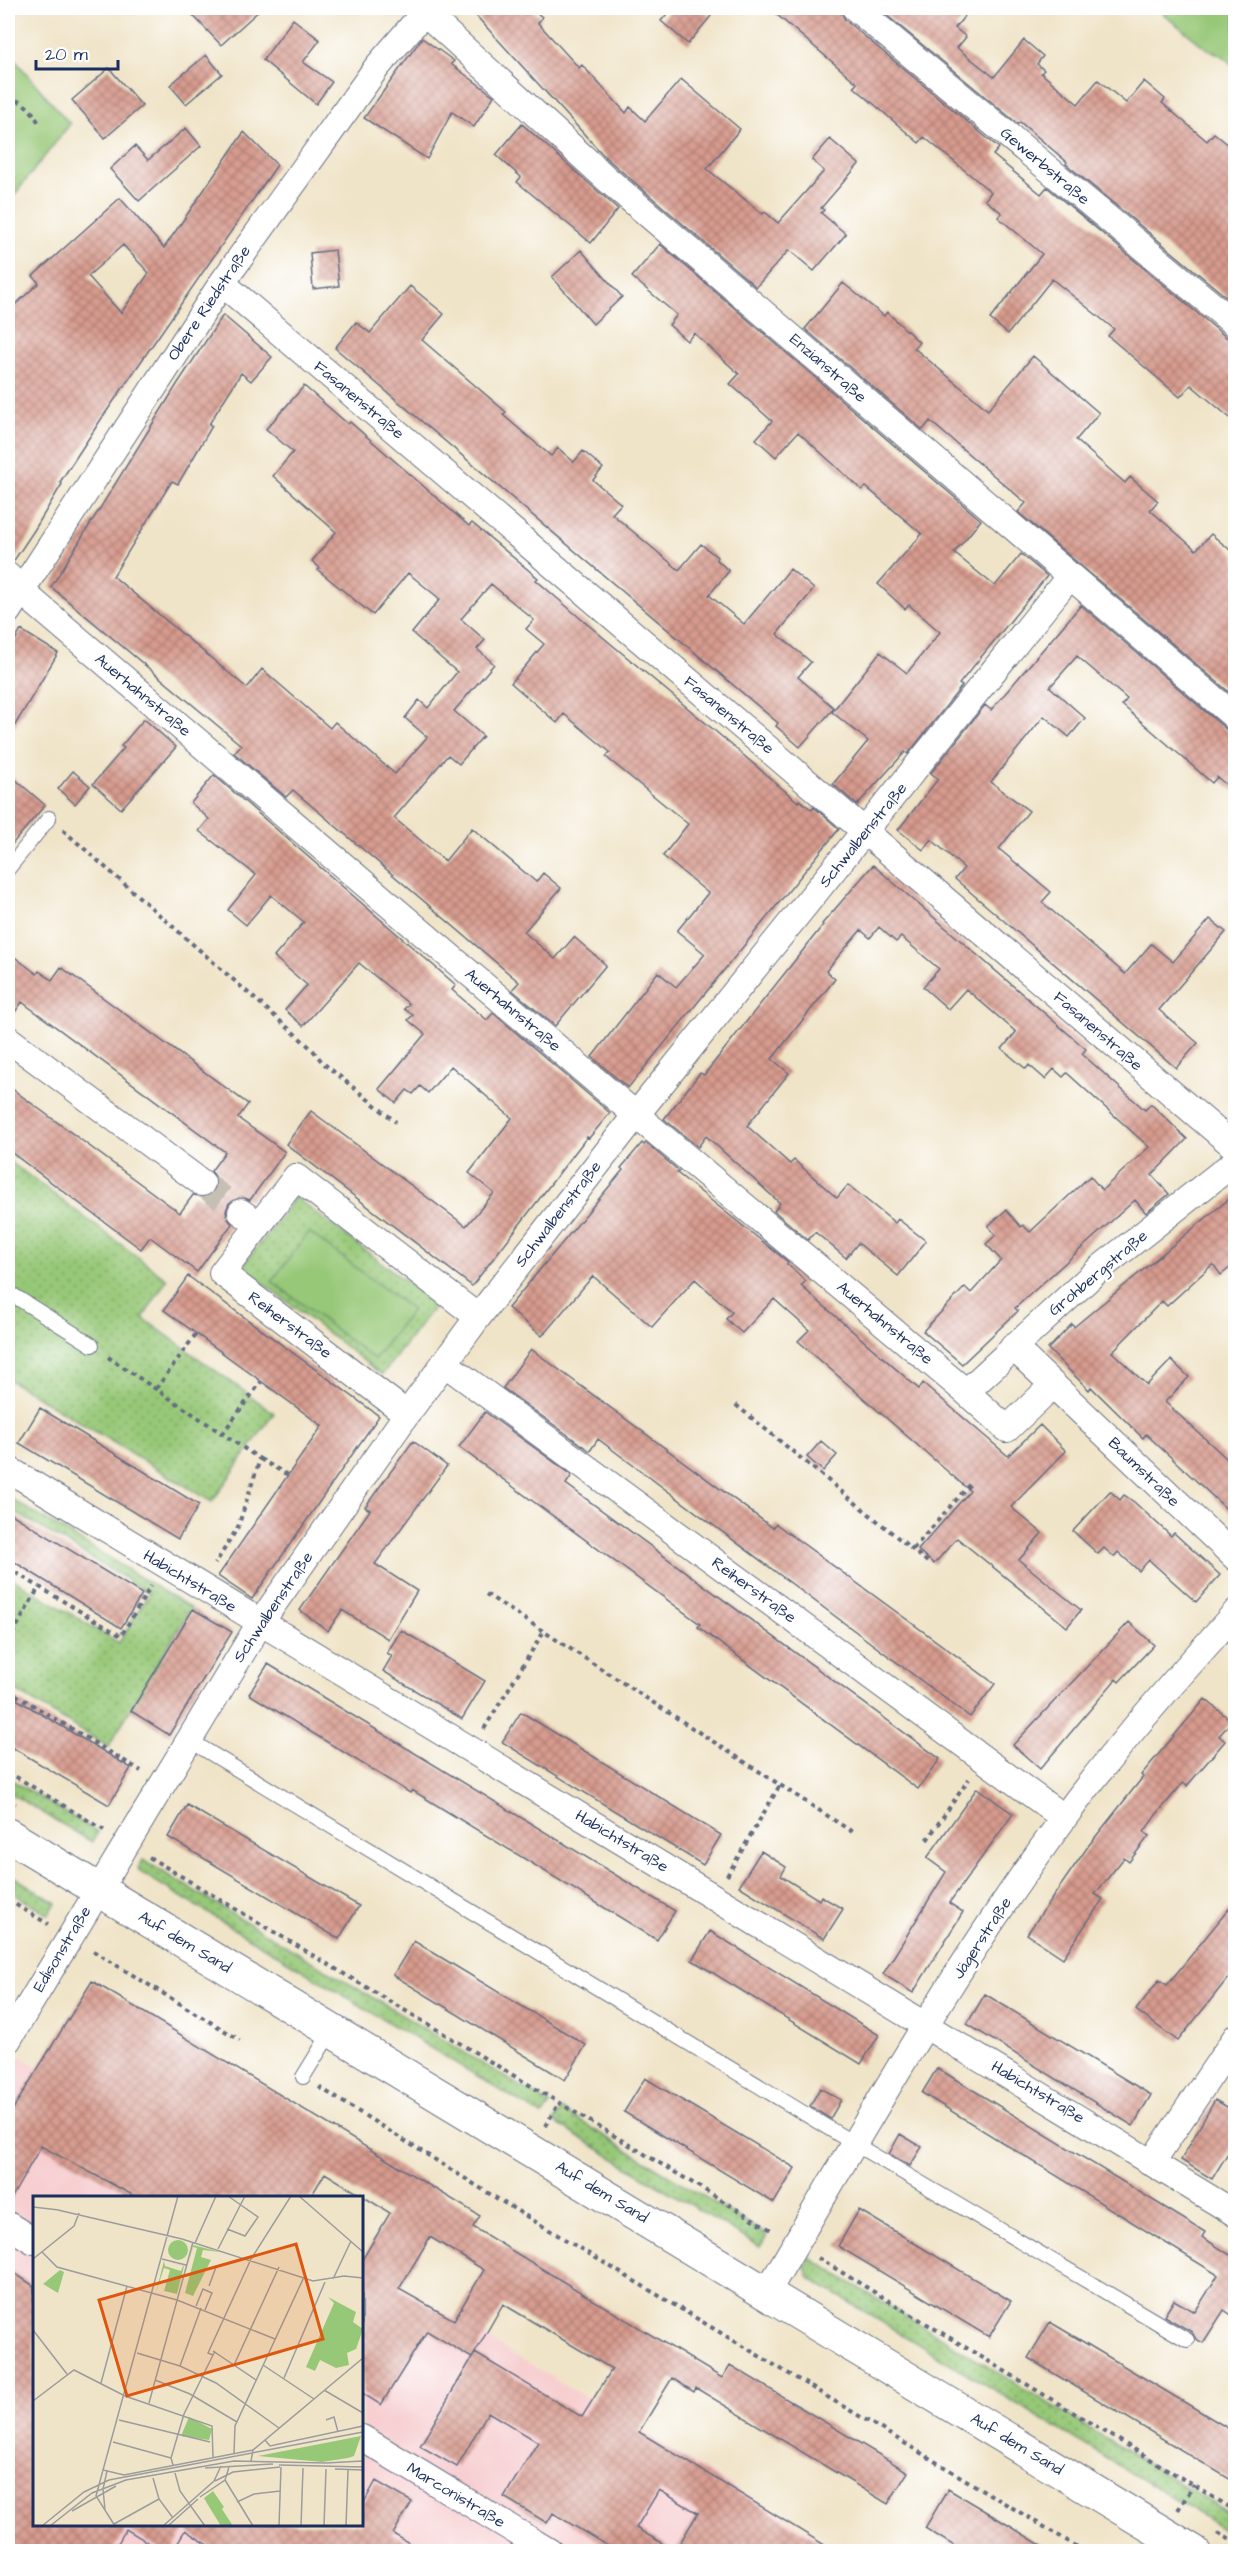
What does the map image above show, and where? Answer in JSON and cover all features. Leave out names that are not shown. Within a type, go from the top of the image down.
[{"type":"street","name":"Gewerbstraße","points":[[855,8],[1236,325]]},
{"type":"street","name":"Obere Riedstraße","points":[[12,592],[222,282],[377,67],[426,10]]},
{"type":"street","name":"Enzianstraße","points":[[426,10],[608,180],[1236,718]]},
{"type":"street","name":"Fasanenstraße","points":[[222,282],[1236,1148]]},
{"type":"street","name":"Schwalbenstraße","points":[[98,1889],[260,1623],[478,1317],[636,1115],[1071,576]]},
{"type":"street","name":"Auerhahnstraße","points":[[12,592],[966,1392],[1007,1429],[1053,1385]]},
{"type":"street","points":[[8,1039],[202,1183]]},
{"type":"street","name":"Grohbergstraße","points":[[966,1392],[1099,1269],[1236,1161]]},
{"type":"street","name":"Reiherstraße","points":[[407,1414],[222,1273],[250,1218],[296,1177],[478,1317]]},
{"type":"street","name":"Baumstraße","points":[[1013,1347],[1236,1558]]},
{"type":"street","name":"Reiherstraße","points":[[444,1363],[1064,1818]]},
{"type":"street","name":"Habichtstraße","points":[[8,1469],[1236,2214]]},
{"type":"street","name":"Jägerstraße","points":[[767,2292],[853,2142],[996,1915],[1064,1818],[1139,1720],[1236,1612]]},
{"type":"street","name":"Auf dem Sand","points":[[8,1835],[1194,2552]]},
{"type":"street","name":"Edisonstraße","points":[[8,2040],[98,1889]]},
{"type":"street","points":[[1152,2162],[1236,2037]]},
{"type":"street","points":[[8,2225],[33,2240]]},
{"type":"street","name":"Marconistraße","points":[[363,2439],[550,2552]]},
{"type":"lane","points":[[8,869],[49,818]]},
{"type":"lane","points":[[8,1292],[92,1345]]},
{"type":"lane","points":[[189,1740],[853,2142],[1187,2340]]},
{"type":"lane","points":[[303,2078],[332,2030]]},
{"type":"path","points":[[8,97],[24,103],[33,110],[40,126]]},
{"type":"path","points":[[49,818],[303,1041],[323,1063],[396,1122]]},
{"type":"path","points":[[156,1389],[196,1334]]},
{"type":"path","points":[[92,1345],[222,1434],[288,1475]]},
{"type":"path","points":[[222,1434],[261,1382]]},
{"type":"path","points":[[736,1405],[930,1564]]},
{"type":"path","points":[[200,1587],[238,1527],[260,1459]]},
{"type":"path","points":[[913,1549],[970,1484]]},
{"type":"path","points":[[8,1568],[121,1636],[164,1565]]},
{"type":"path","points":[[8,1642],[39,1587]]},
{"type":"path","points":[[486,1594],[854,1833]]},
{"type":"path","points":[[471,1750],[544,1631]]},
{"type":"path","points":[[8,1690],[162,1784]]},
{"type":"path","points":[[927,1840],[982,1758]]},
{"type":"path","points":[[8,1772],[1236,2511]]},
{"type":"path","points":[[715,1897],[780,1785]]},
{"type":"path","points":[[8,1900],[240,2040]]},
{"type":"path","points":[[303,2078],[501,2202],[719,2330],[1086,2552]]},
{"type":"shaded area","points":[[8,2049],[251,2196],[33,2196],[33,2526],[363,2526],[363,2264],[840,2551],[8,2551]]},
{"type":"green space","points":[[1156,8],[1235,8],[1235,67],[1223,56],[1206,48]]},
{"type":"green space","points":[[8,52],[70,124],[8,203]]},
{"type":"green space","points":[[8,1160],[167,1279],[143,1318],[274,1413],[212,1502],[8,1379]]},
{"type":"green space","points":[[295,1197],[436,1304],[382,1375],[242,1267]]},
{"type":"green space","points":[[309,1232],[412,1310],[374,1359],[272,1281]]},
{"type":"green space","points":[[8,1497],[191,1608],[108,1747],[8,1686],[8,1576],[119,1643],[149,1593],[8,1508]]},
{"type":"green space","points":[[8,1778],[98,1832],[92,1842],[8,1792]]},
{"type":"green space","points":[[143,1860],[550,2104],[543,2116],[140,1872],[138,1868]]},
{"type":"green space","points":[[8,1873],[56,1903],[48,1915],[8,1890]]},
{"type":"green space","points":[[562,2110],[767,2235],[760,2247],[554,2122]]},
{"type":"green space","points":[[810,2258],[1235,2517],[1235,2536],[809,2278],[805,2267]]},
{"type":"building","points":[[186,8],[262,8],[221,45]]},
{"type":"building","points":[[469,8],[530,8],[542,17],[538,23],[579,68],[582,65],[626,113],[630,107],[645,121],[681,79],[740,129],[707,169],[763,214],[765,212],[778,223],[824,171],[812,160],[830,139],[859,164],[821,208],[824,210],[821,213],[846,234],[814,271],[789,250],[756,287],[606,158]]},
{"type":"building","points":[[672,8],[700,8],[711,16],[688,44],[661,21]]},
{"type":"building","points":[[769,8],[840,8],[845,20],[999,148],[993,155],[1041,194],[1047,187],[1226,337],[1236,340],[1236,423],[1191,385],[1180,397],[1108,336],[1114,329],[1052,279],[1008,334],[990,319],[1042,254],[998,217],[1002,213],[985,200],[991,192],[924,137],[919,143],[854,87],[857,83]]},
{"type":"building","points":[[878,8],[971,8],[955,28],[966,37],[957,48],[994,77],[1024,40],[1043,56],[1037,64],[1044,70],[1041,73],[1078,104],[1098,80],[1126,103],[1144,81],[1165,99],[1162,103],[1207,141],[1214,133],[1236,151],[1236,305],[1066,164],[1067,162],[1020,122],[1018,124]]},
{"type":"building","points":[[293,19],[320,40],[303,62],[332,82],[316,104],[263,60]]},
{"type":"building","points":[[422,38],[454,61],[451,64],[494,96],[474,127],[452,112],[427,159],[364,118]]},
{"type":"building","points":[[206,55],[222,74],[186,104],[170,85]]},
{"type":"building","points":[[109,68],[142,106],[105,138],[72,100]]},
{"type":"building","points":[[522,124],[618,209],[591,243],[517,182],[521,177],[496,155]]},
{"type":"building","points":[[186,128],[201,146],[139,201],[110,169],[135,146],[148,160]]},
{"type":"building","points":[[244,132],[277,165],[102,418],[60,482],[62,484],[13,562],[8,561],[8,311],[39,283],[33,276],[120,198],[164,248]],"holes":[[[123,245],[149,273],[121,313],[88,276]]]},
{"type":"building","points":[[660,244],[981,520],[954,553],[995,586],[1021,554],[1047,576],[959,684],[962,686],[908,754],[905,752],[857,805],[833,784],[868,741],[832,712],[880,652],[907,673],[940,632],[909,605],[905,609],[878,584],[922,534],[866,487],[862,490],[798,432],[776,457],[756,439],[772,421],[730,384],[739,374],[694,333],[687,341],[669,325],[677,315],[632,277]]},
{"type":"building","points":[[335,250],[339,286],[313,289],[310,253]]},
{"type":"building","points":[[581,250],[622,297],[593,324],[552,277]]},
{"type":"building","points":[[843,283],[884,316],[887,312],[919,342],[914,348],[988,410],[1033,356],[1099,413],[1076,440],[1125,483],[1130,477],[1158,501],[1150,510],[1196,550],[1211,534],[1236,555],[1236,698],[1018,512],[1026,503],[930,421],[923,430],[805,329]]},
{"type":"building","points":[[410,286],[444,314],[422,340],[506,412],[503,415],[551,456],[558,448],[574,462],[583,451],[603,468],[593,480],[621,504],[612,514],[679,570],[701,544],[717,557],[716,559],[729,571],[709,595],[744,624],[790,569],[814,589],[777,634],[811,662],[798,677],[834,708],[800,747],[776,726],[778,723],[335,348],[356,322],[370,333]]},
{"type":"building","points":[[223,315],[272,357],[251,381],[241,373],[209,424],[212,426],[178,484],[172,481],[113,576],[247,688],[262,669],[330,728],[335,722],[395,774],[427,737],[405,718],[419,700],[428,708],[457,672],[412,633],[440,599],[408,573],[373,615],[318,570],[320,568],[312,561],[336,532],[273,476],[293,452],[266,429],[304,386],[348,424],[350,422],[469,526],[472,523],[538,578],[536,580],[580,618],[798,802],[799,800],[812,810],[814,807],[839,829],[628,1088],[592,1057],[658,972],[676,987],[705,954],[677,931],[708,893],[663,856],[688,824],[606,757],[610,752],[564,714],[557,723],[511,683],[544,644],[526,629],[534,620],[491,584],[461,619],[485,640],[477,649],[494,664],[454,711],[483,736],[459,764],[448,755],[394,818],[445,861],[472,828],[536,882],[543,873],[561,888],[524,932],[555,959],[574,937],[606,965],[555,1026],[512,990],[519,982],[293,790],[286,797],[234,753],[241,745],[51,587]]},
{"type":"building","points":[[1081,605],[1226,729],[1236,733],[1236,793],[1217,777],[1212,783],[1122,705],[1127,699],[1077,656],[1050,687],[1085,718],[1069,737],[1044,716],[991,782],[1029,811],[999,849],[1051,892],[1042,902],[1125,974],[1151,944],[1173,962],[1210,919],[1226,932],[1159,1010],[1198,1043],[1176,1068],[955,879],[964,868],[931,839],[923,850],[898,830],[938,779],[931,773],[985,705],[991,710]]},
{"type":"building","points":[[21,630],[58,653],[8,737],[8,653]]},
{"type":"building","points":[[144,719],[176,747],[121,809],[93,784],[124,748],[121,746]]},
{"type":"building","points":[[73,771],[90,786],[75,804],[58,789]]},
{"type":"building","points":[[8,773],[45,805],[8,849]]},
{"type":"building","points":[[214,775],[456,985],[452,990],[487,1020],[493,1013],[610,1113],[589,1138],[587,1137],[472,1286],[286,1144],[311,1111],[466,1226],[494,1193],[469,1173],[512,1118],[451,1066],[428,1093],[420,1086],[413,1094],[407,1090],[396,1103],[379,1089],[425,1034],[408,1020],[413,1015],[404,1009],[409,1004],[359,963],[303,1026],[285,1010],[307,985],[274,957],[304,922],[271,895],[246,925],[228,910],[256,875],[199,831],[209,819],[191,803]]},
{"type":"building","points":[[873,865],[1086,1049],[1082,1054],[1145,1110],[1151,1104],[1187,1139],[1152,1175],[1169,1194],[1146,1213],[1135,1200],[1015,1308],[1018,1311],[962,1364],[923,1331],[965,1287],[971,1293],[1001,1260],[986,1244],[996,1235],[988,1226],[1006,1210],[1021,1227],[1023,1225],[1030,1232],[1090,1176],[1102,1190],[1149,1147],[1067,1073],[1063,1077],[1054,1069],[1045,1079],[1029,1065],[1026,1069],[1002,1049],[1016,1032],[966,989],[948,1009],[923,987],[939,969],[901,937],[896,942],[879,927],[870,938],[861,930],[826,971],[835,979],[772,1059],[789,1073],[747,1126],[790,1164],[794,1160],[837,1198],[848,1185],[895,1223],[898,1219],[926,1241],[898,1276],[858,1243],[846,1258],[815,1232],[808,1240],[774,1211],[780,1203],[706,1136],[698,1147],[664,1119],[700,1073],[704,1075],[822,924]]},
{"type":"building","points":[[8,952],[37,974],[39,971],[52,980],[61,967],[248,1104],[238,1118],[285,1152],[250,1200],[242,1197],[229,1203],[226,1211],[232,1224],[197,1272],[150,1237],[141,1249],[8,1150],[8,1086],[180,1213],[193,1195],[207,1197],[214,1191],[216,1178],[211,1171],[225,1152],[22,1002],[8,1022]]},
{"type":"building","points":[[642,1143],[644,1145],[646,1143],[679,1171],[677,1173],[788,1262],[787,1264],[806,1281],[801,1286],[919,1389],[923,1383],[1008,1456],[1040,1425],[1066,1451],[1011,1507],[1042,1533],[1019,1560],[1081,1610],[1067,1627],[957,1538],[934,1564],[918,1550],[970,1491],[798,1341],[809,1330],[774,1299],[742,1333],[726,1319],[732,1312],[695,1279],[652,1327],[593,1276],[542,1336],[508,1308],[623,1170],[621,1168]]},
{"type":"building","points":[[1236,1193],[1236,1263],[1221,1275],[1213,1264],[1167,1306],[1162,1301],[1112,1352],[1147,1385],[1171,1360],[1189,1377],[1165,1402],[1236,1467],[1236,1518],[1146,1434],[1143,1438],[1091,1387],[1089,1390],[1048,1349],[1072,1324],[1074,1327]]},
{"type":"building","points":[[188,1276],[379,1416],[252,1599],[218,1576],[322,1426],[164,1310]]},
{"type":"building","points":[[531,1349],[773,1528],[776,1524],[995,1684],[970,1717],[598,1439],[590,1451],[503,1388]]},
{"type":"building","points":[[40,1408],[199,1505],[178,1539],[19,1443]]},
{"type":"building","points":[[485,1412],[572,1475],[566,1484],[940,1759],[918,1789],[698,1627],[700,1624],[459,1447]]},
{"type":"building","points":[[413,1441],[447,1466],[375,1564],[417,1591],[388,1639],[342,1610],[328,1631],[300,1610],[370,1510],[365,1507]]},
{"type":"building","points":[[821,1441],[837,1455],[823,1471],[807,1457]]},
{"type":"building","points":[[1110,1491],[1120,1500],[1124,1495],[1134,1502],[1171,1536],[1174,1533],[1220,1575],[1196,1602],[1149,1560],[1139,1571],[1118,1552],[1114,1557],[1104,1548],[1098,1554],[1073,1531]]},
{"type":"building","points":[[8,1512],[142,1594],[121,1628],[8,1558]]},
{"type":"building","points":[[193,1609],[232,1632],[169,1735],[131,1711]]},
{"type":"building","points":[[1129,1622],[1154,1645],[1119,1682],[1116,1679],[1040,1769],[1013,1745]]},
{"type":"building","points":[[401,1630],[485,1681],[462,1719],[383,1671],[392,1656],[387,1653]]},
{"type":"building","points":[[268,1664],[675,1911],[657,1940],[412,1790],[410,1793],[249,1694]]},
{"type":"building","points":[[8,1694],[131,1768],[109,1805],[8,1745]]},
{"type":"building","points":[[1205,1699],[1232,1721],[1219,1736],[1225,1741],[1187,1786],[1183,1783],[1156,1815],[1144,1832],[1149,1836],[1129,1862],[1124,1858],[1095,1894],[1103,1899],[1063,1958],[1027,1934],[1089,1845],[1143,1777],[1141,1775]]},
{"type":"building","points":[[521,1712],[721,1835],[703,1865],[502,1742]]},
{"type":"building","points":[[977,1788],[1013,1814],[949,1903],[963,1912],[913,1993],[883,1974],[946,1872],[927,1858]]},
{"type":"building","points":[[187,1805],[359,1906],[339,1939],[168,1837]]},
{"type":"building","points":[[761,1851],[786,1867],[781,1876],[819,1900],[821,1896],[843,1909],[824,1939],[739,1886]]},
{"type":"building","points":[[1236,1900],[1236,1968],[1178,2041],[1136,2010],[1159,1980],[1167,1985]]},
{"type":"building","points":[[710,1931],[879,2035],[861,2064],[692,1960]]},
{"type":"building","points":[[414,1941],[586,2045],[565,2080],[393,1975]]},
{"type":"building","points":[[92,1981],[480,2216],[473,2227],[722,2378],[730,2365],[908,2472],[888,2504],[696,2388],[694,2392],[672,2378],[639,2432],[836,2552],[761,2552],[745,2542],[739,2552],[617,2552],[553,2513],[547,2523],[504,2497],[538,2442],[488,2412],[457,2467],[420,2446],[472,2358],[427,2331],[381,2405],[363,2394],[363,2258],[390,2213],[325,2173],[311,2196],[134,2196],[41,2146],[8,2204],[8,2117]],"holes":[[[430,2237],[484,2270],[454,2320],[399,2289]],[[503,2304],[612,2369],[582,2417],[475,2353],[472,2358]],[[659,2490],[698,2513],[675,2551],[636,2528]]]},
{"type":"building","points":[[985,1994],[1151,2095],[1133,2126],[967,2024]]},
{"type":"building","points":[[937,2068],[1205,2232],[1202,2237],[1230,2255],[1236,2246],[1236,2318],[1224,2310],[1203,2343],[1196,2339],[1192,2332],[1164,2316],[1174,2300],[1195,2312],[1218,2275],[922,2093]]},
{"type":"building","points":[[645,2078],[795,2168],[774,2203],[624,2112]]},
{"type":"building","points":[[820,2088],[841,2100],[830,2119],[810,2106]]},
{"type":"building","points":[[1215,2100],[1236,2112],[1236,2140],[1212,2179],[1181,2160]]},
{"type":"building","points":[[900,2134],[922,2147],[910,2166],[889,2154]]},
{"type":"building","points":[[859,2210],[1011,2301],[989,2337],[838,2246]]},
{"type":"building","points":[[8,2269],[33,2285],[33,2526],[363,2526],[363,2504],[376,2481],[412,2502],[393,2534],[425,2552],[219,2552],[185,2530],[172,2552],[164,2552],[126,2529],[113,2552],[8,2552]]},
{"type":"building","points":[[1050,2322],[1236,2433],[1236,2483],[1028,2358]]},
{"type":"building","points":[[948,2489],[1052,2552],[964,2552],[925,2528]]},
{"type":"tunnel","points":[[202,1183],[241,1212]]}]
